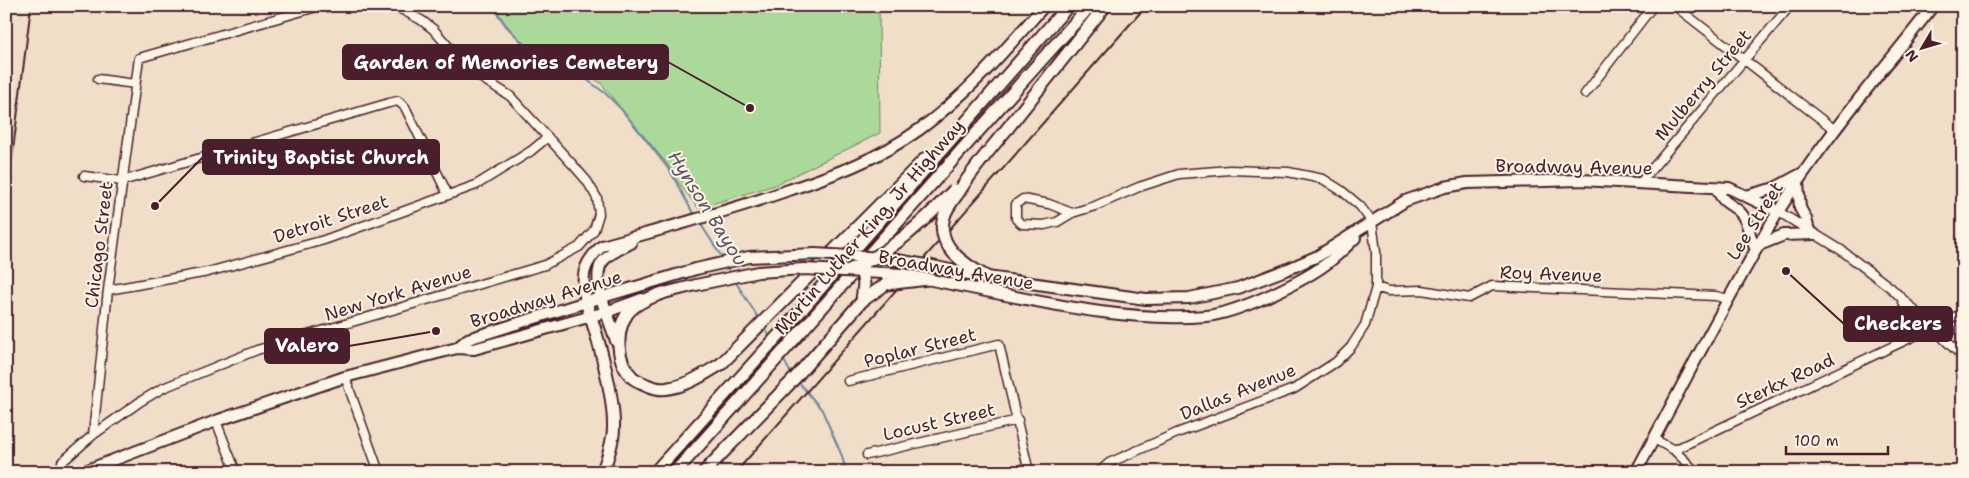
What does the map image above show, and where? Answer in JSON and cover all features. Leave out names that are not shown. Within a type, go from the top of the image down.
[{"type":"highway","name":"Martin Luther King, Jr Highway","points":[[655,472],[756,361],[1068,6]]},
{"type":"highway","name":"Martin Luther King, Jr Highway","points":[[675,472],[788,348],[958,152],[1090,6]]},
{"type":"highway","points":[[849,270],[890,249],[917,226],[972,171],[1007,130],[1105,6]]},
{"type":"highway","points":[[601,297],[624,364],[633,378],[654,388],[668,389],[691,383],[721,364],[766,317],[987,99]]},
{"type":"highway","points":[[972,171],[944,216],[942,230],[951,251],[965,265],[986,277]]},
{"type":"highway","points":[[861,264],[864,284],[862,301]]},
{"type":"highway","points":[[704,472],[794,378],[862,301],[886,284],[928,279]]},
{"type":"highway","points":[[619,349],[618,335],[628,313],[644,300],[663,292]]},
{"type":"highway","points":[[586,302],[613,411],[613,435],[602,472]]},
{"type":"main road","points":[[586,302],[583,286],[584,270],[591,256],[602,246],[711,215],[836,174],[868,160],[918,130],[960,97],[1044,6]]},
{"type":"main road","name":"Lee Street","points":[[1636,472],[1728,299],[1778,212],[1835,130],[1933,6]]},
{"type":"main road","points":[[1716,188],[1724,200],[1736,207],[1743,215],[1748,226],[1750,240],[1758,247],[1784,235],[1812,233],[1800,208],[1801,177],[1775,188],[1746,196]]},
{"type":"main road","name":"Broadway Avenue","points":[[875,258],[932,266],[986,277],[1146,299],[1189,298],[1238,288],[1288,269],[1318,256],[1405,201],[1445,187],[1467,183],[1581,180],[1732,189],[1778,212]]},
{"type":"main road","name":"Broadway Avenue","points":[[457,348],[468,339],[696,269],[749,257],[815,254],[981,290],[1136,316],[1208,316],[1246,304],[1295,283],[1330,261],[1372,222]]},
{"type":"main road","points":[[601,297],[597,277],[600,264],[614,252],[649,232]]},
{"type":"main road","name":"Broadway Avenue","points":[[82,472],[216,421],[344,377],[457,348],[474,349],[606,312],[663,292],[758,272],[804,268],[849,270]]},
{"type":"main road","points":[[524,321],[529,334]]},
{"type":"street","name":"Chicago Street","points":[[93,436],[108,290],[139,58],[320,6]]},
{"type":"street","name":"New York Avenue","points":[[61,472],[62,462],[93,436],[141,401],[163,388],[257,350],[545,264],[579,247],[594,230],[599,214],[597,198],[587,181],[548,137],[510,96],[469,70],[433,29],[395,6]]},
{"type":"street","points":[[1585,94],[1653,6]]},
{"type":"street","points":[[1675,6],[1835,130]]},
{"type":"street","name":"Mulberry Street","points":[[1640,183],[1790,6]]},
{"type":"street","points":[[98,79],[135,84]]},
{"type":"street","points":[[84,176],[122,181],[389,102],[398,102],[405,107],[448,196]]},
{"type":"street","name":"Detroit Street","points":[[108,290],[208,272],[324,240],[476,185],[508,167],[548,137]]},
{"type":"street","points":[[1072,213],[1036,201],[1023,199],[1016,204],[1016,219],[1022,224],[1044,225],[1057,222],[1072,213],[1095,206],[1139,186],[1179,174],[1230,170],[1288,172],[1323,179],[1360,206],[1372,222]]},
{"type":"street","points":[[1778,212],[1841,250],[1901,298],[1963,357]]},
{"type":"street","name":"Dallas Avenue","points":[[1099,472],[1109,463],[1177,433],[1294,389],[1336,362],[1359,336],[1365,325],[1376,287],[1376,252],[1372,222]]},
{"type":"street","name":"Roy Avenue","points":[[1376,287],[1388,291],[1422,290],[1469,298],[1492,286],[1716,296],[1728,299]]},
{"type":"street","points":[[1894,347],[1906,335],[1909,325],[1910,317],[1901,298]]},
{"type":"street","name":"Sterkx Road","points":[[1674,450],[1963,313]]},
{"type":"street","points":[[1963,327],[1963,344]]},
{"type":"street","name":"Poplar Street","points":[[848,381],[999,344],[1018,420]]},
{"type":"street","points":[[344,377],[379,472]]},
{"type":"street","points":[[1018,420],[1029,472]]},
{"type":"street","name":"Locust Street","points":[[867,455],[1018,420]]},
{"type":"street","points":[[216,421],[236,472]]},
{"type":"street","points":[[1654,439],[1674,450],[1696,472]]},
{"type":"green space","points":[[494,6],[879,6],[880,133],[775,185],[698,208],[601,83],[584,73],[538,59],[505,23]]},
{"type":"waterway","name":"Hynson Bayou","points":[[492,6],[506,26],[531,51],[554,65],[579,74],[605,93],[621,109],[667,165],[694,215]]},
{"type":"waterway","name":"Hynson Bayou","points":[[700,223],[723,259]]},
{"type":"waterway","name":"Hynson Bayou","points":[[726,265],[731,274]]},
{"type":"waterway","name":"Hynson Bayou","points":[[735,281],[759,319]]},
{"type":"waterway","name":"Hynson Bayou","points":[[764,327],[771,338]]},
{"type":"waterway","name":"Hynson Bayou","points":[[783,359],[792,375]]},
{"type":"waterway","name":"Hynson Bayou","points":[[797,380],[822,410],[842,456],[846,472]]},
{"type":"railway","points":[[6,206],[31,6]]},
{"type":"railway","points":[[736,472],[1146,6]]},
{"type":"place","name":"Garden of Memories Cemetery","points":[[750,108]]},
{"type":"place","name":"Trinity Baptist Church","points":[[155,206]]},
{"type":"place","name":"Checkers","points":[[1786,271]]},
{"type":"place","name":"Valero","points":[[436,331]]}]
